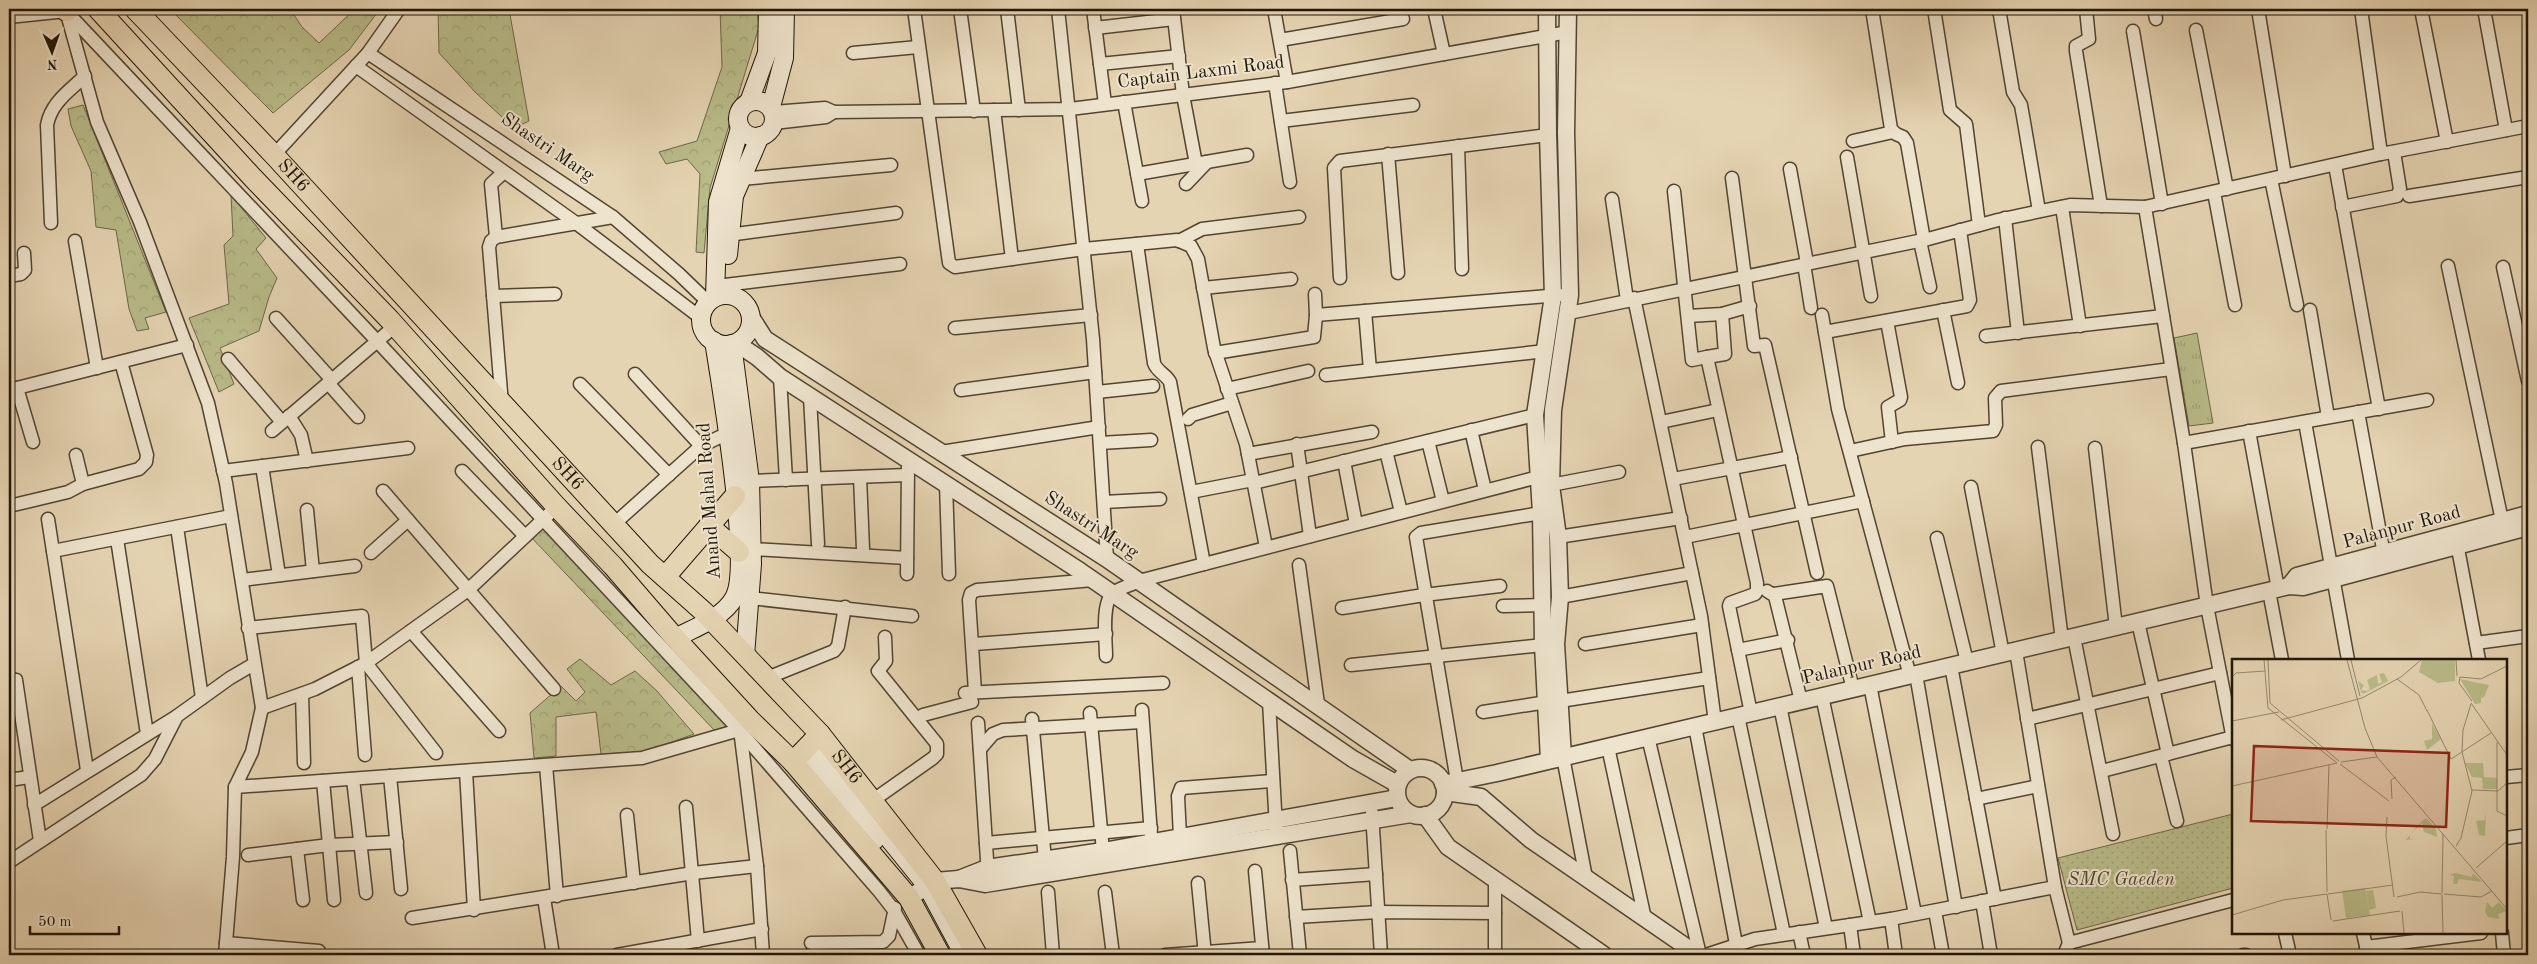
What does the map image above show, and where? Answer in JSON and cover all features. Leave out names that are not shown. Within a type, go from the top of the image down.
[{"type":"main road","points":[[98,9],[253,178],[395,326],[549,513],[613,566],[667,642],[745,725],[806,748],[964,955]]},
{"type":"main road","name":"SH6","points":[[135,9],[274,155],[613,525],[710,619],[767,678],[806,748],[875,856],[916,893],[977,955]]},
{"type":"main road","points":[[749,102],[767,53],[768,9]]},
{"type":"main road","points":[[740,128],[749,135],[760,136],[766,134],[773,114],[784,58],[785,9]]},
{"type":"main road","points":[[715,300],[718,202],[740,128],[738,116],[744,105],[749,102],[761,101],[773,114]]},
{"type":"main road","points":[[715,300],[739,298],[750,310],[752,317],[748,333],[734,343],[720,344],[706,334],[715,300],[734,196],[760,136]]},
{"type":"main road","name":"Anand Mahal Road","points":[[714,341],[728,433],[735,496],[746,551]]},
{"type":"main road","name":"Anand Mahal Road","points":[[734,343],[750,481],[743,595],[745,656]]},
{"type":"main road","points":[[665,577],[735,496]]},
{"type":"main road","points":[[709,526],[746,551]]},
{"type":"main road","name":"Anand Mahal Road","points":[[667,642],[710,619],[743,595]]},
{"type":"main road","name":"SH6","points":[[806,748],[872,801],[916,893],[940,955]]},
{"type":"main road","points":[[916,893],[948,955]]},
{"type":"street","points":[[274,155],[368,53],[399,9]]},
{"type":"street","points":[[914,9],[949,263],[955,267],[1084,249],[1179,241],[1202,229],[1299,217]]},
{"type":"street","points":[[960,9],[974,111]]},
{"type":"street","points":[[1007,9],[1019,110]]},
{"type":"street","points":[[1058,9],[1091,316],[1107,559]]},
{"type":"street","points":[[1093,9],[1105,104]]},
{"type":"street","points":[[1274,9],[1280,40],[1281,121],[1290,182]]},
{"type":"street","points":[[1434,9],[1444,54]]},
{"type":"street","points":[[1547,9],[1548,135],[1553,296],[1535,415],[1545,481],[1558,537],[1560,597],[1553,701],[1556,759],[1586,878]]},
{"type":"street","points":[[1553,701],[1544,646],[1542,513],[1553,410],[1569,313],[1570,294],[1566,132],[1568,9]]},
{"type":"street","points":[[1872,9],[1893,132]]},
{"type":"street","points":[[1934,9],[1950,110],[1966,124],[1979,225]]},
{"type":"street","points":[[1999,9],[2013,92],[2022,114],[2040,211]]},
{"type":"street","points":[[2086,9],[2089,39],[2076,46],[2076,51],[2101,206]]},
{"type":"street","points":[[2258,9],[2285,176]]},
{"type":"street","points":[[2361,9],[2380,154]]},
{"type":"street","points":[[2421,9],[2446,142]]},
{"type":"street","points":[[2484,9],[2506,130]]},
{"type":"street","points":[[9,17],[66,10]]},
{"type":"street","points":[[66,10],[98,122],[140,222],[208,403],[223,471],[242,580],[262,708],[252,752],[235,787],[233,857],[225,949],[319,951]]},
{"type":"street","points":[[66,10],[378,340],[549,513],[468,590],[362,665],[302,694],[262,708]]},
{"type":"street","points":[[1095,28],[1174,14],[1183,95],[1202,163]]},
{"type":"street","points":[[1280,40],[1403,19]]},
{"type":"street","points":[[2196,30],[2221,190],[2235,305]]},
{"type":"street","points":[[2133,31],[2162,204]]},
{"type":"street","name":"Captain Laxmi Road","points":[[773,114],[825,108],[834,112],[1070,109],[1281,83],[1568,32]]},
{"type":"street","points":[[853,54],[918,47]]},
{"type":"street","name":"Shastri Marg","points":[[368,53],[613,217],[679,274],[715,300]]},
{"type":"street","points":[[1100,64],[1178,56]]},
{"type":"street","points":[[356,66],[576,223],[715,300],[900,264]]},
{"type":"street","points":[[52,223],[48,125],[50,112],[58,101],[85,76]]},
{"type":"street","points":[[1124,102],[1142,201]]},
{"type":"street","points":[[1281,121],[1412,104]]},
{"type":"street","points":[[994,110],[1012,259]]},
{"type":"street","points":[[1569,313],[1922,240],[2005,218],[2040,211],[2062,207],[2145,207],[2380,154],[2528,126]]},
{"type":"street","points":[[1853,141],[1893,132],[1903,136],[1907,142],[1930,287]]},
{"type":"street","points":[[1340,278],[1336,164],[1344,159],[1548,135]]},
{"type":"street","points":[[1458,146],[1462,269]]},
{"type":"street","points":[[2342,207],[2397,196],[2400,189],[2394,152]]},
{"type":"street","points":[[1388,154],[1398,273]]},
{"type":"street","points":[[1137,174],[1247,155]]},
{"type":"street","points":[[1847,157],[1871,296]]},
{"type":"street","points":[[1186,184],[1202,163]]},
{"type":"street","points":[[741,179],[891,165]]},
{"type":"street","points":[[2334,165],[2379,408]]},
{"type":"street","points":[[1790,169],[1810,308]]},
{"type":"street","points":[[496,237],[491,184],[504,172]]},
{"type":"street","points":[[2408,196],[2528,177]]},
{"type":"street","points":[[1732,178],[1754,346],[1765,345],[1817,573]]},
{"type":"street","points":[[2271,179],[2296,305]]},
{"type":"street","points":[[1674,191],[1692,360],[1726,354],[1722,314]]},
{"type":"street","points":[[1612,199],[1631,299],[1661,422],[1685,537],[1702,624],[1715,722]]},
{"type":"street","points":[[2062,207],[2080,326]]},
{"type":"street","points":[[2145,207],[2184,443],[2207,606],[2232,733]]},
{"type":"street","points":[[728,234],[896,213]]},
{"type":"street","points":[[502,404],[489,247],[491,241],[496,237],[613,217]]},
{"type":"street","points":[[2005,218],[2018,333]]},
{"type":"street","points":[[1825,332],[1967,306],[1970,300],[1960,230]]},
{"type":"street","points":[[76,241],[97,368]]},
{"type":"street","points":[[1179,241],[1191,246],[1196,252],[1215,353],[1248,454],[1266,547]]},
{"type":"street","points":[[1137,244],[1154,363],[1170,382],[1204,564]]},
{"type":"street","points":[[9,276],[21,274],[26,270],[24,253]]},
{"type":"street","points":[[2448,266],[2504,528]]},
{"type":"street","points":[[2503,267],[2528,381]]},
{"type":"street","points":[[1203,288],[1291,279]]},
{"type":"street","points":[[493,296],[555,294]]},
{"type":"street","points":[[1215,353],[1309,338],[1316,332],[1315,294]]},
{"type":"street","points":[[1316,316],[1570,294]]},
{"type":"street","points":[[1688,316],[1722,314],[1750,306]]},
{"type":"street","points":[[1944,310],[1958,383]]},
{"type":"street","points":[[2310,310],[2328,418]]},
{"type":"street","points":[[1365,311],[1370,370]]},
{"type":"street","points":[[1822,315],[1838,409],[1913,675],[1956,906]]},
{"type":"street","points":[[955,328],[1091,316]]},
{"type":"street","points":[[1986,336],[2163,316]]},
{"type":"street","name":"Shastri Marg","points":[[752,317],[765,339],[1107,559],[1318,704],[1410,770]]},
{"type":"street","points":[[276,318],[358,417]]},
{"type":"street","points":[[1887,321],[1901,397],[1900,400],[1888,407],[1892,442]]},
{"type":"street","points":[[272,431],[395,326]]},
{"type":"street","points":[[734,343],[757,357],[780,377],[908,467],[946,484],[1093,580],[1397,791]]},
{"type":"street","points":[[33,442],[13,389],[186,345]]},
{"type":"street","points":[[1326,375],[1546,351]]},
{"type":"street","points":[[1707,357],[1758,587],[1755,594],[1730,603],[1729,606],[1738,650],[1744,714],[1784,934]]},
{"type":"street","points":[[228,359],[301,435],[306,460]]},
{"type":"street","points":[[9,506],[68,492],[83,484],[140,469],[146,462],[147,455],[121,362]]},
{"type":"street","points":[[1850,451],[1892,442],[1993,431],[1996,426],[1995,398],[2001,390],[2171,368]]},
{"type":"street","points":[[1227,389],[1308,371]]},
{"type":"street","points":[[961,390],[1095,372]]},
{"type":"street","points":[[635,374],[701,446]]},
{"type":"street","points":[[780,377],[786,480]]},
{"type":"street","points":[[580,384],[669,475]]},
{"type":"street","points":[[1097,392],[1153,386]]},
{"type":"street","points":[[810,397],[818,544]]},
{"type":"street","points":[[2184,443],[2427,400]]},
{"type":"street","points":[[1188,419],[1192,415],[1232,403]]},
{"type":"street","points":[[1661,422],[1718,410]]},
{"type":"street","points":[[2358,412],[2385,560]]},
{"type":"street","points":[[1191,492],[1300,472],[1535,415]]},
{"type":"street","points":[[2305,422],[2348,659]]},
{"type":"street","points":[[941,452],[1099,427]]},
{"type":"street","points":[[1471,430],[1485,490]]},
{"type":"street","points":[[1248,454],[1372,432]]},
{"type":"street","points":[[2249,432],[2278,589],[2282,659]]},
{"type":"street","points":[[613,525],[701,446],[728,433]]},
{"type":"street","points":[[1100,443],[1151,440]]},
{"type":"street","points":[[1428,441],[1443,501]]},
{"type":"street","points":[[1298,444],[1300,472],[1310,536]]},
{"type":"street","points":[[2038,447],[2068,639],[2088,705],[2113,834]]},
{"type":"street","points":[[223,471],[408,448]]},
{"type":"street","points":[[2095,448],[2116,627]]},
{"type":"street","points":[[1386,451],[1401,512]]},
{"type":"street","points":[[76,455],[83,484]]},
{"type":"street","points":[[1673,479],[1791,457]]},
{"type":"street","points":[[1344,461],[1356,524]]},
{"type":"street","points":[[262,466],[279,576]]},
{"type":"street","points":[[750,481],[860,477],[908,467]]},
{"type":"street","points":[[907,574],[901,562],[908,467]]},
{"type":"street","points":[[462,471],[525,536]]},
{"type":"street","points":[[1106,656],[1108,600],[1113,594],[1139,581],[1485,490],[1619,472]]},
{"type":"street","points":[[860,477],[863,549]]},
{"type":"street","points":[[946,484],[949,574]]},
{"type":"street","points":[[1971,487],[2027,719],[2055,887],[2069,943],[2064,955]]},
{"type":"street","points":[[383,491],[554,689]]},
{"type":"street","points":[[1104,502],[1160,499]]},
{"type":"street","points":[[1685,537],[1863,501]]},
{"type":"street","points":[[307,510],[313,571]]},
{"type":"street","points":[[988,876],[1045,860],[1180,838],[1431,814],[1441,805],[1448,786],[1435,656],[1415,540],[1418,535],[1542,513]]},
{"type":"street","name":"Palanpur Road","points":[[2504,528],[2528,514]]},
{"type":"street","points":[[54,552],[231,516]]},
{"type":"street","points":[[1558,537],[1681,518]]},
{"type":"street","points":[[48,519],[87,770]]},
{"type":"street","points":[[371,553],[408,520]]},
{"type":"street","points":[[177,527],[202,698]]},
{"type":"street","name":"Palanpur Road","points":[[1448,786],[1608,746],[2278,589],[2302,587],[2331,573],[2504,528],[2528,527]]},
{"type":"street","points":[[1937,538],[1967,662]]},
{"type":"street","points":[[117,539],[146,734]]},
{"type":"street","points":[[2457,541],[2479,659]]},
{"type":"street","points":[[746,551],[901,562]]},
{"type":"street","points":[[1299,565],[1318,704]]},
{"type":"street","points":[[242,580],[355,566]]},
{"type":"street","points":[[1560,597],[1692,573]]},
{"type":"street","points":[[971,696],[974,644],[969,600],[972,593],[977,590],[1093,580]]},
{"type":"street","points":[[1342,608],[1424,595],[1500,586]]},
{"type":"street","points":[[1758,587],[1774,594],[1827,586],[1853,689]]},
{"type":"street","points":[[1774,594],[1788,640],[1801,701]]},
{"type":"street","points":[[743,595],[912,616]]},
{"type":"street","points":[[1503,606],[1543,605]]},
{"type":"street","points":[[767,678],[834,651],[838,646],[846,607]]},
{"type":"street","points":[[248,628],[360,615],[364,622],[362,665],[366,755]]},
{"type":"street","points":[[2138,622],[2154,690],[2177,821]]},
{"type":"street","points":[[1585,644],[1702,624]]},
{"type":"street","points":[[411,631],[499,731]]},
{"type":"street","points":[[974,644],[1106,634]]},
{"type":"street","points":[[2476,643],[2528,636]]},
{"type":"street","points":[[872,801],[937,754],[937,744],[878,671],[886,660],[884,637]]},
{"type":"street","points":[[1738,650],[1788,640]]},
{"type":"street","points":[[1351,665],[1544,646]]},
{"type":"street","points":[[34,805],[87,770],[177,716],[254,664]]},
{"type":"street","points":[[362,665],[436,753]]},
{"type":"street","points":[[1951,666],[1976,799],[1988,900],[1991,955]]},
{"type":"street","points":[[2027,719],[2220,673]]},
{"type":"street","points":[[1483,712],[1709,678]]},
{"type":"street","points":[[9,679],[16,680],[15,725],[29,777],[40,841]]},
{"type":"street","points":[[917,719],[971,696],[1163,683]]},
{"type":"street","points":[[1870,685],[1915,914]]},
{"type":"street","points":[[302,694],[304,763]]},
{"type":"street","points":[[1822,696],[1870,922]]},
{"type":"street","points":[[1269,701],[1276,828]]},
{"type":"street","points":[[1780,706],[1826,928]]},
{"type":"street","points":[[9,862],[141,775],[155,759],[177,716]]},
{"type":"street","points":[[980,750],[994,734],[1003,730],[1033,724],[1142,716],[1152,842]]},
{"type":"street","points":[[1090,719],[1103,851]]},
{"type":"street","points":[[978,723],[988,876]]},
{"type":"street","points":[[1033,724],[1045,860]]},
{"type":"street","points":[[235,787],[642,758],[745,725]]},
{"type":"street","points":[[745,725],[764,955]]},
{"type":"street","points":[[745,725],[916,893],[920,955]]},
{"type":"street","points":[[1695,726],[1736,944]]},
{"type":"street","points":[[1648,737],[1699,955]]},
{"type":"street","points":[[2102,771],[2232,738]]},
{"type":"street","points":[[1608,746],[1645,918]]},
{"type":"street","points":[[546,765],[557,896]]},
{"type":"street","points":[[1604,955],[1448,848],[1418,814],[1400,804],[1397,791],[1400,778],[1410,770],[1426,768],[1434,771],[1448,786],[1481,797],[1531,840],[1699,955]]},
{"type":"street","points":[[466,771],[474,910]]},
{"type":"street","points":[[2507,777],[2528,775]]},
{"type":"street","points":[[390,776],[402,889]]},
{"type":"street","points":[[9,780],[29,777]]},
{"type":"street","points":[[353,779],[366,893]]},
{"type":"street","points":[[323,781],[334,900]]},
{"type":"street","points":[[1180,838],[1178,796],[1181,788],[1273,781]]},
{"type":"street","points":[[1976,799],[2038,786]]},
{"type":"street","points":[[811,943],[884,942],[916,893],[959,879],[988,876],[1152,842],[1276,828],[1372,802],[1397,791]]},
{"type":"street","points":[[1372,802],[1381,955]]},
{"type":"street","points":[[686,807],[698,941]]},
{"type":"street","points":[[626,815],[634,883]]},
{"type":"street","points":[[986,843],[1101,832],[1152,842]]},
{"type":"street","points":[[2507,838],[2528,835]]},
{"type":"street","points":[[248,855],[328,845],[397,842]]},
{"type":"street","points":[[297,849],[303,900]]},
{"type":"street","points":[[1290,851],[1300,955]]},
{"type":"street","points":[[412,918],[474,910],[693,873],[758,866]]},
{"type":"street","points":[[1165,955],[1263,952],[1255,871]]},
{"type":"street","points":[[1292,880],[1376,874]]},
{"type":"street","points":[[1495,880],[1496,955]]},
{"type":"street","points":[[1198,883],[1204,954]]},
{"type":"street","points":[[1706,955],[1736,944],[1784,934],[1891,919],[2055,887]]},
{"type":"street","points":[[1048,892],[1054,955]]},
{"type":"street","points":[[1105,892],[1113,955]]},
{"type":"street","points":[[544,898],[553,955]]},
{"type":"street","points":[[2069,943],[2232,900]]},
{"type":"street","points":[[1935,911],[1943,955]]},
{"type":"street","points":[[1296,917],[1378,912],[1495,914]]},
{"type":"street","points":[[1891,919],[1896,955]]},
{"type":"street","points":[[1850,925],[1854,955]]},
{"type":"street","points":[[618,955],[680,950],[698,941],[762,929]]},
{"type":"street","points":[[1799,932],[1804,955]]},
{"type":"street","points":[[2285,934],[2290,955]]},
{"type":"street","points":[[2363,934],[2367,951],[2474,934]]},
{"type":"street","points":[[2502,934],[2504,955]]},
{"type":"green space","points":[[170,9],[290,9],[302,27],[319,43],[355,9],[380,9],[349,50],[273,113]]},
{"type":"green space","points":[[438,9],[509,9],[529,121],[514,128],[476,93],[439,53]]},
{"type":"green space","points":[[720,9],[757,9],[759,27],[710,188],[704,253],[696,252],[700,174],[687,159],[666,164],[659,152],[697,141],[722,67]]},
{"type":"green space","points":[[83,105],[166,312],[145,318],[149,329],[137,331],[129,309],[116,230],[96,227],[91,171],[71,126],[68,109]]},
{"type":"green space","points":[[231,195],[266,238],[256,249],[277,278],[259,331],[220,348],[234,384],[219,392],[189,318],[229,304],[224,245],[233,236]]},
{"type":"green space","points":[[2197,333],[2213,423],[2189,426],[2174,338]]},
{"type":"green space","points":[[543,524],[728,724],[717,733],[530,536]]},
{"type":"green space","points":[[580,659],[611,685],[635,671],[656,690],[694,734],[644,752],[601,754],[596,712],[556,717],[556,756],[534,758],[530,713],[561,686],[576,701],[585,692],[567,669]]},
{"type":"green space","name":"SMC Gaeden","points":[[2232,814],[2232,888],[2077,930],[2058,858]]}]
